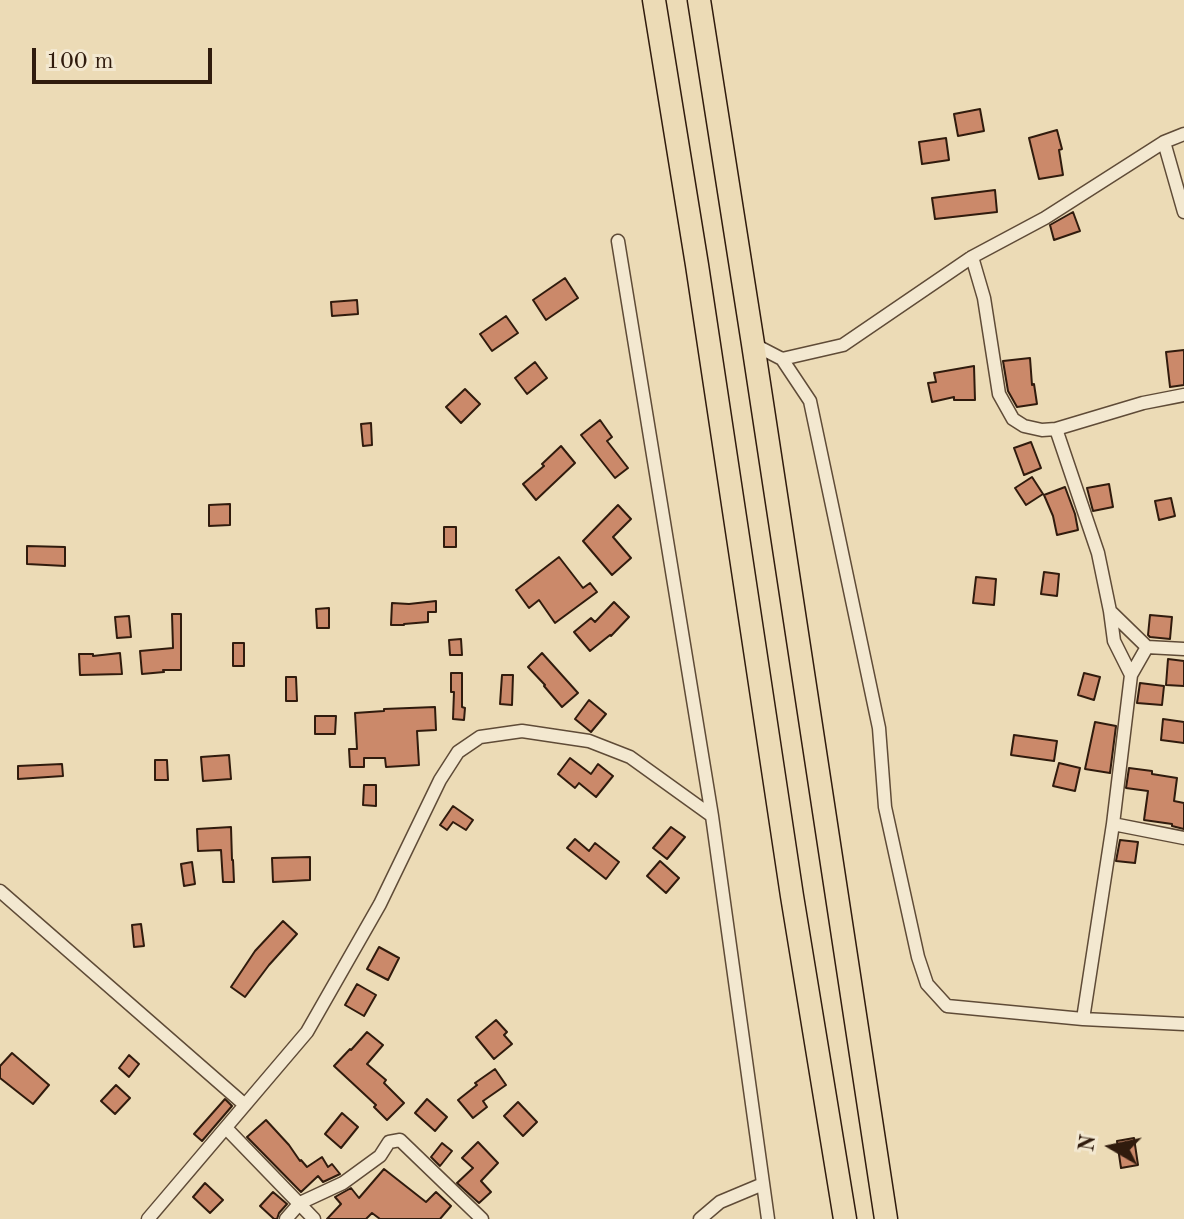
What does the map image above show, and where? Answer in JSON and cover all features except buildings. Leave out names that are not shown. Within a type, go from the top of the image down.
[{"type":"highway","points":[[654,0],[845,1219]]},
{"type":"highway","points":[[699,0],[886,1219]]},
{"type":"street","points":[[782,359],[843,345],[972,257],[1045,218],[1164,142],[1184,134]]},
{"type":"street","points":[[1164,142],[1184,212]]},
{"type":"street","points":[[618,241],[712,816],[768,1219]]},
{"type":"street","points":[[972,257],[984,298],[999,394],[1013,419],[1024,426],[1056,429],[1143,403],[1184,395]]},
{"type":"street","points":[[753,344],[782,359],[810,401],[879,728],[885,807],[918,957],[927,984],[947,1006],[1083,1019],[1184,1024]]},
{"type":"street","points":[[1056,429],[1098,553],[1114,641],[1131,675]]},
{"type":"street","points":[[1110,611],[1147,647],[1184,649]]},
{"type":"street","points":[[1083,1019],[1113,824],[1131,675],[1147,647]]},
{"type":"street","points":[[148,1219],[307,1032],[380,904],[440,780],[458,752],[480,737],[522,731],[589,741],[630,757],[712,816]]},
{"type":"street","points":[[1113,824],[1184,838]]},
{"type":"street","points":[[0,891],[245,1105]]},
{"type":"street","points":[[226,1128],[314,1219]]},
{"type":"street","points":[[286,1219],[300,1203],[343,1183],[380,1156],[389,1142],[400,1140],[482,1219]]},
{"type":"street","points":[[700,1219],[720,1202],[763,1184]]}]
